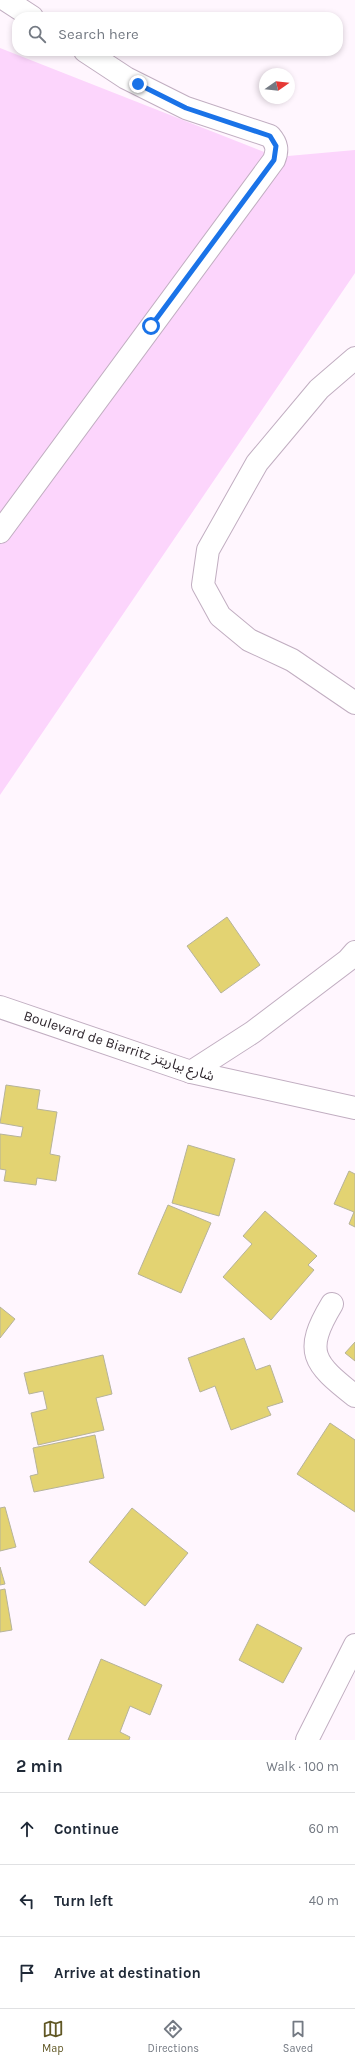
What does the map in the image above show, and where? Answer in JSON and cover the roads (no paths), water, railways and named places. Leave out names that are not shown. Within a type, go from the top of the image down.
[{"type":"street","points":[[6,0],[24,12]]},
{"type":"street","points":[[0,532],[274,160],[276,153],[276,146],[270,136],[211,118],[179,105],[126,78],[92,56]]},
{"type":"street","points":[[355,358],[319,389],[257,463],[208,550],[203,585],[220,616],[249,640],[292,660],[355,703]]},
{"type":"street","points":[[191,1072],[253,1032],[348,960],[355,952]]},
{"type":"street","name":"Boulevard de Biarritz شارع بياريتز","points":[[0,1007],[191,1072],[355,1108]]},
{"type":"street","points":[[332,1304],[318,1330],[316,1352],[318,1360],[326,1372],[355,1396]]},
{"type":"street","points":[[308,1740],[355,1645]]}]
